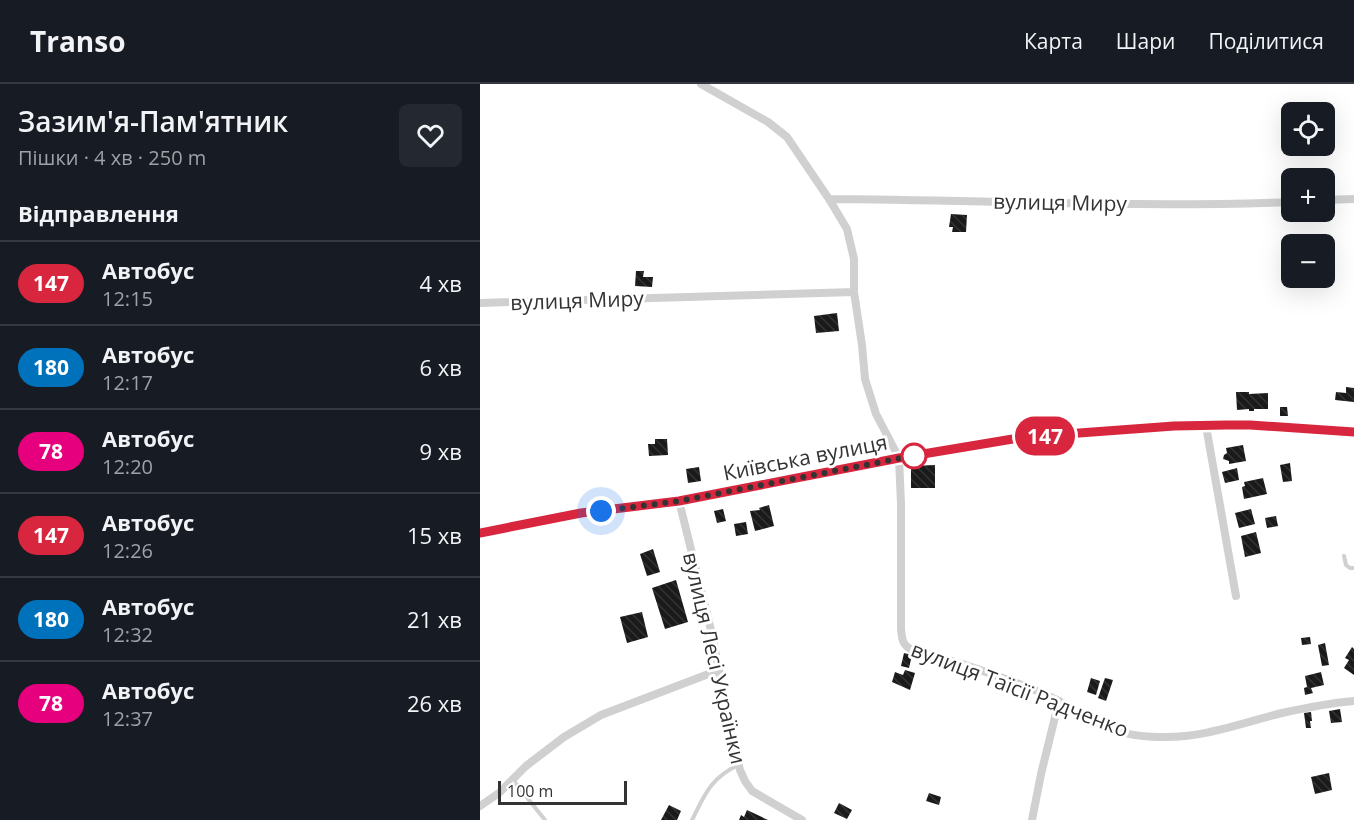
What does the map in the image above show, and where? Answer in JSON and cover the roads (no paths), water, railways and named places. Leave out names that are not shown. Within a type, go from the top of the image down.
[{"type":"street","points":[[701,84],[768,122],[787,137],[847,229],[854,259],[854,292],[865,380],[876,414],[899,458]]},
{"type":"street","name":"вулиця Миру","points":[[829,199],[1128,204],[1281,202]]},
{"type":"street","points":[[1335,200],[1354,199]]},
{"type":"street","name":"вулиця Миру","points":[[480,303],[854,292]]},
{"type":"street","name":"Київська вулиця","points":[[480,533],[581,513],[679,501],[899,458],[1025,437],[1174,426],[1250,425],[1354,432]]},
{"type":"street","points":[[1206,426],[1236,596]]},
{"type":"street","name":"вулиця Таїсії Радченко","points":[[899,458],[901,629],[904,645],[912,650],[979,668],[1059,701],[1100,724],[1128,734],[1160,738],[1228,729],[1282,713],[1354,701]]},
{"type":"street","name":"вулиця Лесі Українки","points":[[679,501],[712,634],[738,765],[752,791],[802,820]]},
{"type":"street","points":[[480,806],[499,793],[526,766],[564,737],[601,715],[718,670]]},
{"type":"street","points":[[1032,820],[1059,701]]},
{"type":"lane","points":[[1344,556],[1346,565],[1354,568]]},
{"type":"lane","points":[[692,820],[712,783],[738,765]]},
{"type":"lane","points":[[513,779],[545,820]]}]
